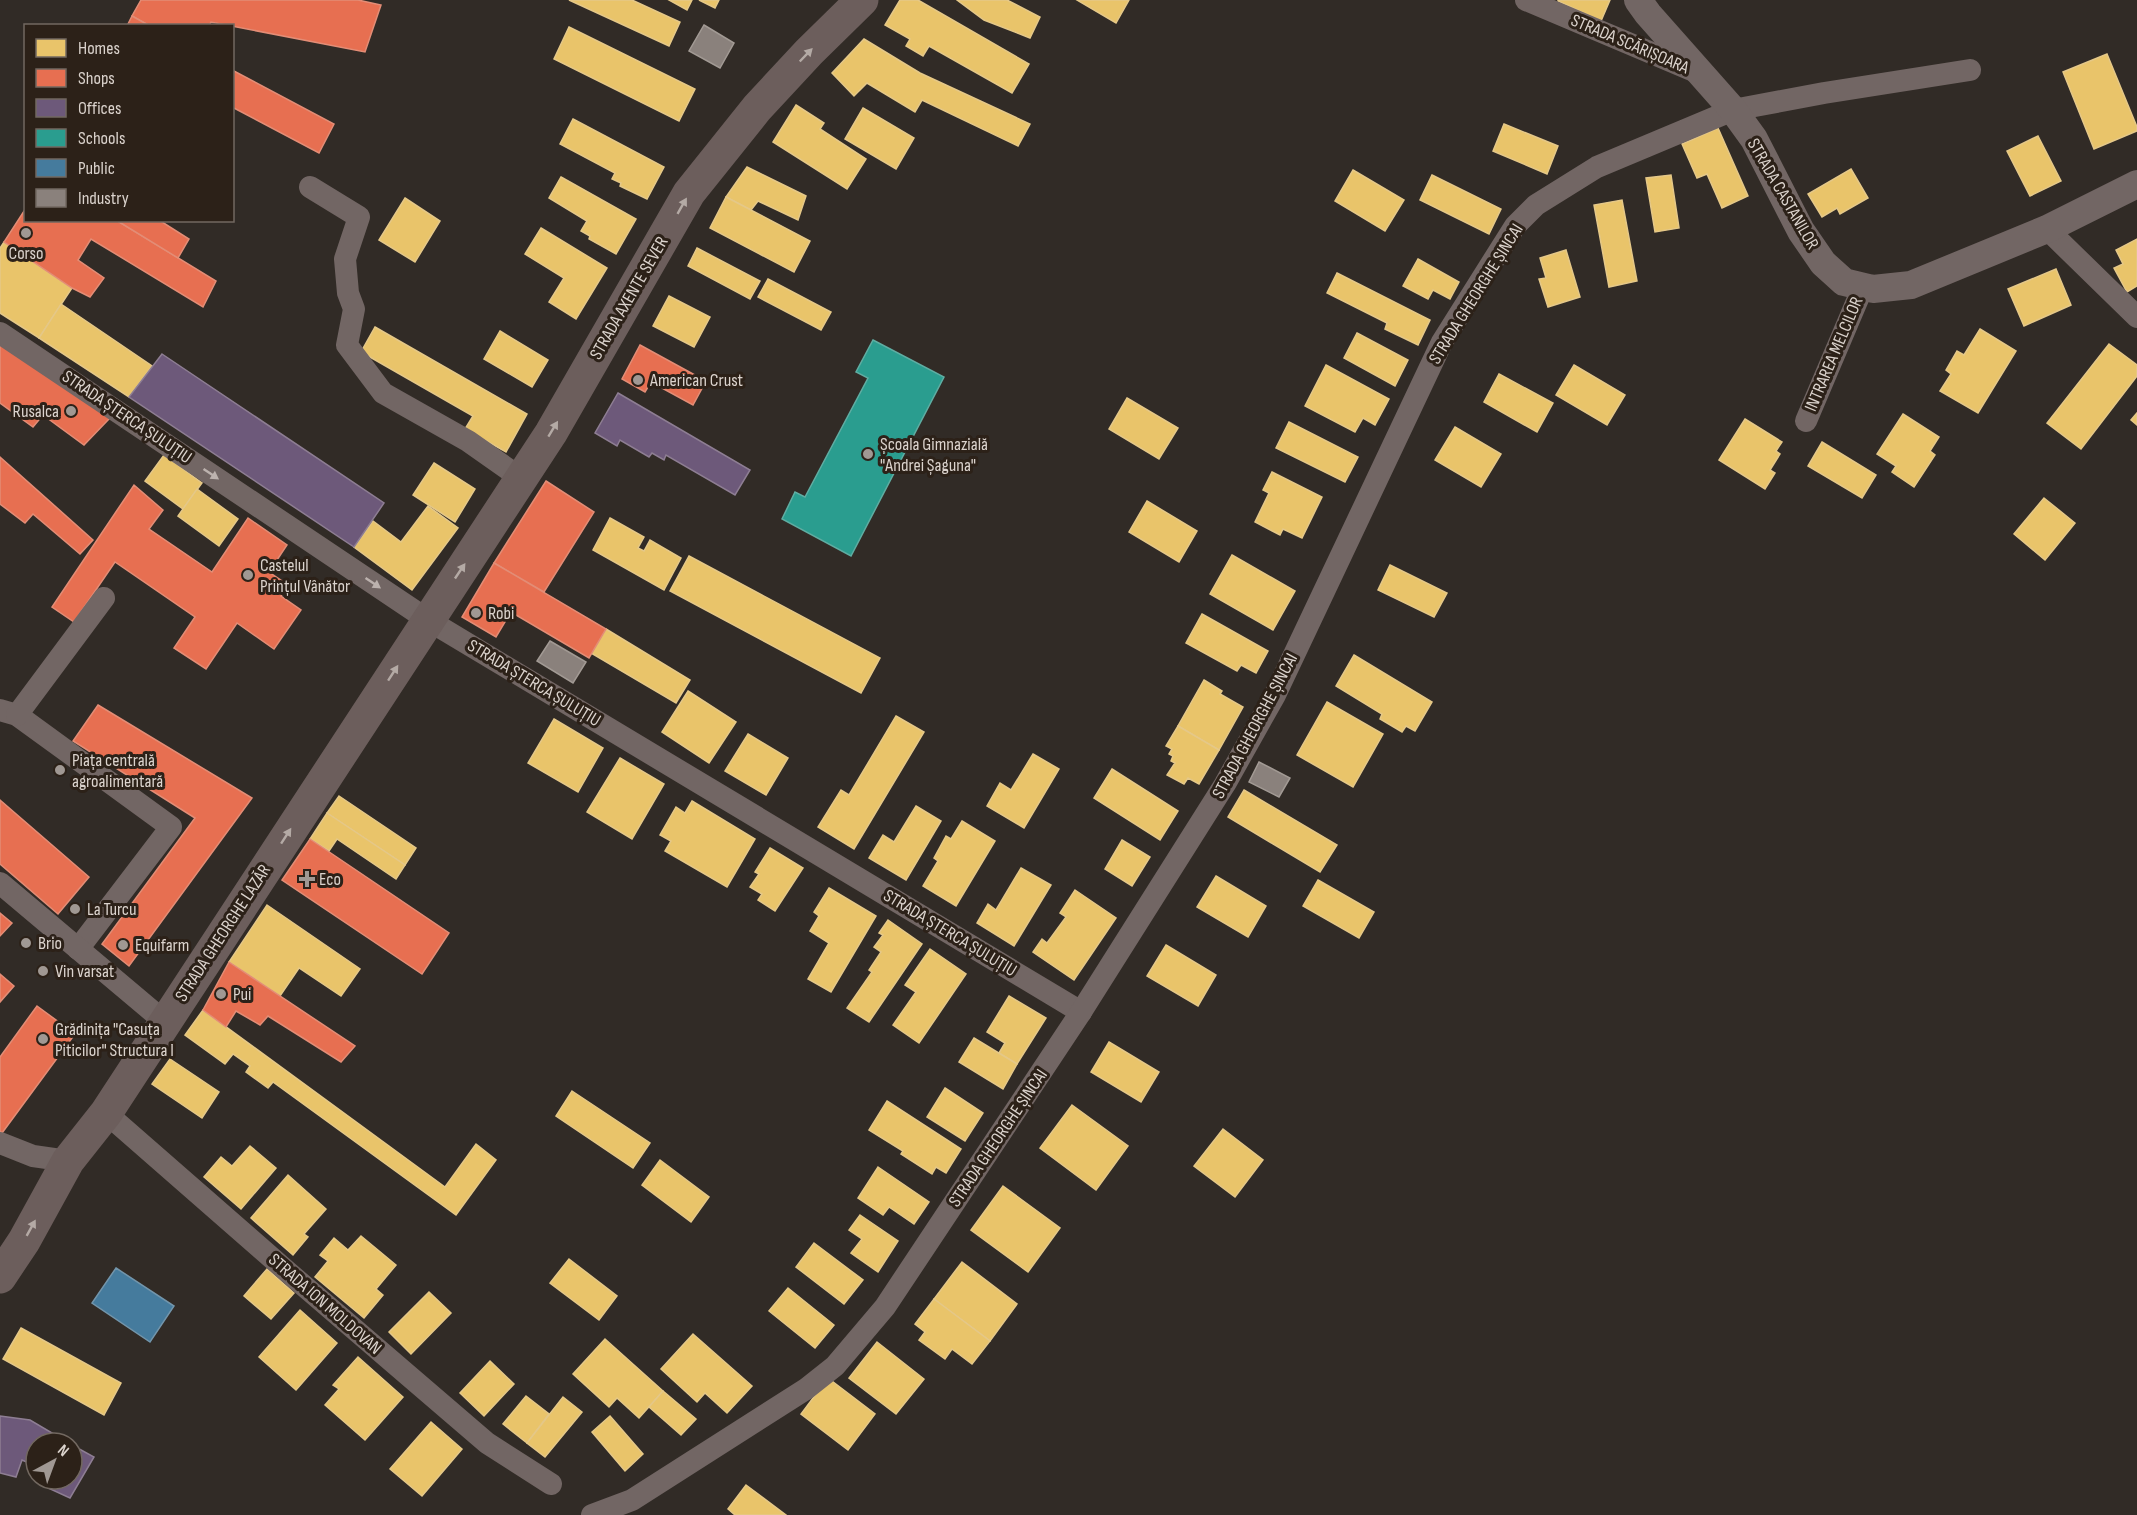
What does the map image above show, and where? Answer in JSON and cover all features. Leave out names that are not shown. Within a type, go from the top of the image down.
[{"type":"main road","name":"STRADA AXENTE SEVER","points":[[428,620],[551,433],[689,194],[757,108],[862,0]]},
{"type":"main road","name":"STRADA GHEORGHE LAZĂR","points":[[0,1277],[24,1241],[68,1161],[106,1113],[428,620]]},
{"type":"street","name":"STRADA SCĂRIȘOARA","points":[[1526,0],[1700,74]]},
{"type":"street","name":"STRADA CASTANILOR","points":[[1638,0],[1733,110],[1754,140],[1800,231],[1823,263],[1844,282],[1873,289],[1911,285],[2047,229],[2137,184]]},
{"type":"street","name":"STRADA GHEORGHE ȘINCAI","points":[[592,1515],[639,1508],[835,1366],[885,1307],[1081,1012],[1225,784],[1264,715],[1442,342],[1515,226],[1536,205],[1597,167],[1733,110],[1970,70]]},
{"type":"street","points":[[310,187],[359,217],[345,259],[348,293],[354,309],[348,345],[354,354],[383,393],[468,441],[522,479]]},
{"type":"street","points":[[2047,229],[2137,317]]},
{"type":"street","name":"INTRAREA MELCILOR","points":[[1806,421],[1863,287]]},
{"type":"street","name":"STRADA ȘTERCA ȘULUȚIU","points":[[0,333],[428,620],[1081,1012]]},
{"type":"street","points":[[78,949],[171,827],[8,712],[104,598]]},
{"type":"street","points":[[0,883],[165,1022]]},
{"type":"street","name":"STRADA ION MOLDOVAN","points":[[106,1113],[487,1443],[551,1484]]},
{"type":"street","points":[[0,1143],[33,1156],[68,1161]]},
{"type":"building: Homes","points":[[569,0],[632,0],[680,22],[669,46]]},
{"type":"building: Homes","points":[[669,0],[692,0],[687,10]]},
{"type":"building: Homes","points":[[699,0],[719,0],[715,8]]},
{"type":"building: Homes","points":[[900,0],[918,0],[1029,64],[1012,93],[929,46],[923,56],[906,46],[910,39],[885,25]]},
{"type":"building: Homes","points":[[957,0],[1007,0],[1040,17],[1030,38],[984,20]]},
{"type":"building: Homes","points":[[1077,0],[1129,0],[1116,23]]},
{"type":"building: Homes","points":[[1558,0],[1610,0],[1601,21],[1558,1]]},
{"type":"building: Homes","points":[[569,27],[695,89],[679,121],[554,59]]},
{"type":"building: Homes","points":[[864,39],[920,73],[1030,124],[1018,146],[922,100],[915,112],[867,83],[854,96],[832,73]]},
{"type":"building: Homes","points":[[2107,54],[2137,131],[2094,149],[2063,72]]},
{"type":"building: Homes","points":[[796,105],[824,123],[820,129],[866,159],[847,189],[773,142]]},
{"type":"building: Homes","points":[[863,108],[914,138],[896,169],[845,139]]},
{"type":"building: Homes","points":[[573,119],[664,167],[647,199],[620,186],[621,183],[612,179],[615,173],[560,144]]},
{"type":"building: Homes","points":[[1504,124],[1558,146],[1547,174],[1493,151]]},
{"type":"building: Homes","points":[[1718,128],[1748,196],[1722,208],[1707,174],[1697,178],[1682,144]]},
{"type":"building: Homes","points":[[2038,136],[2061,181],[2030,196],[2007,151]]},
{"type":"building: Homes","points":[[747,167],[806,196],[798,220],[758,201],[751,210],[726,197]]},
{"type":"building: Homes","points":[[1851,169],[1868,198],[1840,214],[1837,208],[1822,217],[1808,194]]},
{"type":"building: Homes","points":[[1353,170],[1404,200],[1385,231],[1335,201]]},
{"type":"building: Homes","points":[[1432,175],[1501,209],[1489,234],[1420,200]]},
{"type":"building: Homes","points":[[1671,175],[1679,228],[1655,232],[1646,178]]},
{"type":"building: Homes","points":[[561,177],[636,219],[616,254],[589,239],[590,236],[581,231],[587,221],[549,198]]},
{"type":"building: Homes","points":[[726,197],[810,241],[794,272],[710,228]]},
{"type":"building: Homes","points":[[405,198],[440,221],[415,262],[379,240]]},
{"type":"building: Homes","points":[[1622,200],[1637,281],[1609,287],[1594,205]]},
{"type":"building: Homes","points":[[541,228],[607,268],[576,319],[549,302],[564,278],[525,254]]},
{"type":"building: Homes","points":[[2137,239],[2137,286],[2127,292],[2114,268],[2123,264],[2116,250]]},
{"type":"building: Homes","points":[[4,242],[72,288],[39,338],[0,313],[0,248]]},
{"type":"building: Homes","points":[[697,248],[760,281],[750,299],[688,266]]},
{"type":"building: Homes","points":[[1566,250],[1580,297],[1548,307],[1539,279],[1546,278],[1540,258]]},
{"type":"building: Homes","points":[[1418,259],[1459,282],[1450,299],[1433,290],[1428,299],[1403,286]]},
{"type":"building: Homes","points":[[2056,269],[2071,305],[2024,326],[2008,289]]},
{"type":"building: Homes","points":[[1337,273],[1430,320],[1418,345],[1385,329],[1387,323],[1327,293]]},
{"type":"building: Homes","points":[[768,279],[831,312],[821,330],[758,297]]},
{"type":"building: Homes","points":[[669,296],[710,317],[694,347],[653,326]]},
{"type":"building: Homes","points":[[61,304],[152,366],[129,397],[39,338]]},
{"type":"building: Homes","points":[[375,327],[527,414],[506,452],[465,429],[473,416],[361,352]]},
{"type":"building: Homes","points":[[1980,329],[2016,351],[1978,413],[1940,391],[1951,374],[1946,370],[1957,351],[1964,355]]},
{"type":"building: Homes","points":[[500,331],[548,360],[532,387],[484,359]]},
{"type":"building: Homes","points":[[1357,333],[1408,360],[1395,386],[1344,358]]},
{"type":"building: Homes","points":[[2109,344],[2137,365],[2137,376],[2081,449],[2047,423]]},
{"type":"building: Homes","points":[[1326,365],[1389,399],[1375,425],[1363,418],[1355,432],[1305,406]]},
{"type":"building: Homes","points":[[1574,365],[1625,395],[1607,425],[1556,395]]},
{"type":"building: Homes","points":[[1499,374],[1553,403],[1537,432],[1484,402]]},
{"type":"building: Homes","points":[[1127,398],[1178,428],[1159,459],[1109,429]]},
{"type":"building: Homes","points":[[2137,413],[2137,425],[2131,420]]},
{"type":"building: Homes","points":[[1903,414],[1939,437],[1930,451],[1935,455],[1914,487],[1892,472],[1896,466],[1877,454]]},
{"type":"building: Homes","points":[[1745,419],[1782,442],[1776,451],[1780,454],[1770,470],[1775,473],[1765,489],[1719,460]]},
{"type":"building: Homes","points":[[1289,422],[1358,457],[1345,482],[1276,448]]},
{"type":"building: Homes","points":[[1455,427],[1501,454],[1481,487],[1435,460]]},
{"type":"building: Homes","points":[[1822,442],[1876,475],[1862,498],[1808,466]]},
{"type":"building: Homes","points":[[164,455],[202,483],[183,509],[145,481]]},
{"type":"building: Homes","points":[[434,463],[475,489],[455,522],[413,495]]},
{"type":"building: Homes","points":[[1272,472],[1322,497],[1302,538],[1283,529],[1280,535],[1255,522],[1269,493],[1263,490]]},
{"type":"building: Homes","points":[[197,489],[238,519],[219,546],[178,516]]},
{"type":"building: Homes","points":[[2044,498],[2075,523],[2045,560],[2014,534]]},
{"type":"building: Homes","points":[[1147,501],[1197,531],[1179,562],[1129,532]]},
{"type":"building: Homes","points":[[428,506],[458,528],[412,590],[354,547],[373,521],[401,542]]},
{"type":"building: Homes","points":[[610,518],[644,537],[638,548],[644,551],[650,540],[681,558],[664,590],[593,550]]},
{"type":"building: Homes","points":[[1232,555],[1295,591],[1273,630],[1210,594]]},
{"type":"building: Homes","points":[[689,556],[880,658],[861,693],[670,591]]},
{"type":"building: Homes","points":[[1390,565],[1447,593],[1434,617],[1378,590]]},
{"type":"building: Homes","points":[[1202,614],[1268,651],[1256,673],[1241,665],[1237,671],[1186,643]]},
{"type":"building: Homes","points":[[606,629],[690,680],[676,703],[591,653]]},
{"type":"building: Homes","points":[[1354,655],[1432,702],[1415,731],[1406,726],[1402,732],[1380,719],[1382,714],[1336,686]]},
{"type":"building: Homes","points":[[1204,680],[1222,691],[1220,694],[1243,707],[1219,750],[1178,726]]},
{"type":"building: Homes","points":[[688,691],[736,722],[709,763],[662,732]]},
{"type":"building: Homes","points":[[1327,702],[1383,734],[1353,787],[1297,755]]},
{"type":"building: Homes","points":[[896,716],[924,732],[854,849],[818,827],[841,790],[849,795]]},
{"type":"building: Homes","points":[[554,719],[603,748],[578,792],[528,763]]},
{"type":"building: Homes","points":[[1178,726],[1219,750],[1199,784],[1188,778],[1184,784],[1167,775],[1175,763],[1171,761],[1173,756],[1169,754],[1172,749],[1166,746]]},
{"type":"building: Homes","points":[[748,734],[788,758],[766,795],[725,771]]},
{"type":"building: Homes","points":[[1033,754],[1059,769],[1024,828],[987,806],[1000,783],[1011,790]]},
{"type":"building: Homes","points":[[620,758],[664,784],[632,839],[587,812]]},
{"type":"building: Homes","points":[[1112,769],[1178,811],[1160,840],[1094,798]]},
{"type":"building: Homes","points":[[1244,790],[1337,845],[1320,872],[1228,817]]},
{"type":"building: Homes","points":[[339,796],[416,848],[405,865],[327,813]]},
{"type":"building: Homes","points":[[692,801],[755,839],[727,887],[665,851],[671,841],[660,835],[676,807],[685,813]]},
{"type":"building: Homes","points":[[916,806],[941,821],[906,880],[869,858],[883,835],[894,842]]},
{"type":"building: Homes","points":[[327,813],[405,865],[396,879],[337,839],[329,851],[310,839]]},
{"type":"building: Homes","points":[[962,821],[995,841],[956,906],[923,886],[938,861],[934,858],[946,836],[951,839]]},
{"type":"building: Homes","points":[[1122,840],[1150,857],[1132,886],[1105,869]]},
{"type":"building: Homes","points":[[770,848],[803,868],[775,911],[758,900],[762,894],[750,887],[759,874],[755,872]]},
{"type":"building: Homes","points":[[1021,868],[1051,885],[1014,946],[977,923],[988,904],[996,910]]},
{"type":"building: Homes","points":[[1216,876],[1266,906],[1248,937],[1197,907]]},
{"type":"building: Homes","points":[[1318,880],[1374,912],[1359,938],[1303,906]]},
{"type":"building: Homes","points":[[829,888],[876,916],[831,992],[808,979],[829,943],[810,931],[819,916],[814,912]]},
{"type":"building: Homes","points":[[1075,890],[1116,918],[1074,980],[1033,952],[1042,939],[1047,943],[1066,917],[1060,913]]},
{"type":"building: Homes","points":[[267,905],[360,969],[341,996],[299,968],[280,996],[229,962]]},
{"type":"building: Homes","points":[[888,920],[922,944],[869,1022],[847,1008],[872,972],[869,970],[881,952],[874,947],[883,935],[879,933]]},
{"type":"building: Homes","points":[[1166,945],[1216,975],[1198,1006],[1147,976]]},
{"type":"building: Homes","points":[[930,949],[966,974],[919,1043],[893,1025],[916,992],[905,985]]},
{"type":"building: Homes","points":[[1009,996],[1046,1018],[1017,1064],[999,1053],[1005,1043],[987,1032]]},
{"type":"building: Homes","points":[[203,1010],[445,1187],[476,1144],[496,1160],[456,1215],[273,1082],[268,1088],[246,1072],[250,1066],[233,1054],[225,1064],[185,1035]]},
{"type":"building: Homes","points":[[974,1038],[1017,1064],[1003,1089],[959,1062]]},
{"type":"building: Homes","points":[[1109,1042],[1159,1072],[1141,1102],[1091,1072]]},
{"type":"building: Homes","points":[[170,1059],[219,1092],[202,1118],[152,1084]]},
{"type":"building: Homes","points":[[945,1088],[983,1113],[965,1141],[927,1117]]},
{"type":"building: Homes","points":[[572,1091],[650,1143],[633,1168],[556,1116]]},
{"type":"building: Homes","points":[[887,1101],[961,1149],[946,1173],[936,1167],[932,1174],[901,1154],[903,1151],[869,1130]]},
{"type":"building: Homes","points":[[1072,1105],[1128,1146],[1096,1190],[1040,1148]]},
{"type":"building: Homes","points":[[1223,1129],[1263,1160],[1235,1197],[1194,1166]]},
{"type":"building: Homes","points":[[250,1146],[276,1168],[241,1209],[204,1177],[221,1157],[232,1166]]},
{"type":"building: Homes","points":[[660,1160],[709,1197],[691,1222],[642,1185]]},
{"type":"building: Homes","points":[[878,1167],[929,1202],[914,1224],[889,1207],[883,1215],[858,1198]]},
{"type":"building: Homes","points":[[288,1175],[326,1209],[304,1234],[308,1237],[293,1255],[251,1218]]},
{"type":"building: Homes","points":[[1003,1186],[1060,1228],[1028,1272],[971,1230]]},
{"type":"building: Homes","points":[[860,1215],[898,1241],[878,1272],[851,1253],[862,1239],[849,1230]]},
{"type":"building: Homes","points":[[361,1236],[396,1265],[376,1289],[383,1295],[364,1318],[315,1277],[328,1261],[320,1255],[334,1238],[348,1250]]},
{"type":"building: Homes","points":[[814,1243],[863,1280],[844,1304],[796,1267]]},
{"type":"building: Homes","points":[[569,1259],[617,1296],[599,1320],[550,1283]]},
{"type":"building: Homes","points":[[962,1262],[1017,1304],[990,1341],[934,1299]]},
{"type":"building: Homes","points":[[267,1269],[294,1293],[271,1319],[244,1296]]},
{"type":"building: Homes","points":[[788,1288],[834,1325],[815,1348],[769,1311]]},
{"type":"building: Homes","points":[[429,1292],[451,1313],[411,1354],[389,1332]]},
{"type":"building: Homes","points":[[934,1299],[990,1341],[972,1364],[952,1349],[945,1359],[919,1340],[925,1332],[915,1324]]},
{"type":"building: Homes","points":[[300,1310],[337,1343],[296,1390],[259,1357]]},
{"type":"building: Homes","points":[[21,1328],[121,1383],[104,1415],[3,1359]]},
{"type":"building: Homes","points":[[693,1334],[752,1386],[727,1413],[705,1393],[697,1402],[661,1369]]},
{"type":"building: Homes","points":[[605,1339],[663,1391],[639,1418],[617,1398],[609,1407],[573,1374]]},
{"type":"building: Homes","points":[[877,1342],[924,1379],[896,1414],[849,1378]]},
{"type":"building: Homes","points":[[358,1357],[403,1397],[365,1440],[325,1405],[339,1389],[333,1385]]},
{"type":"building: Homes","points":[[490,1361],[514,1384],[484,1416],[460,1393]]},
{"type":"building: Homes","points":[[828,1378],[875,1414],[848,1450],[801,1414]]},
{"type":"building: Homes","points":[[663,1391],[696,1419],[681,1435],[649,1407]]},
{"type":"building: Homes","points":[[526,1396],[549,1414],[527,1443],[503,1424]]},
{"type":"building: Homes","points":[[563,1397],[582,1412],[545,1457],[527,1443]]},
{"type":"building: Homes","points":[[610,1416],[643,1454],[625,1471],[592,1432]]},
{"type":"building: Homes","points":[[431,1422],[462,1449],[422,1496],[390,1469]]},
{"type":"building: Homes","points":[[746,1485],[786,1515],[735,1515],[728,1509]]},
{"type":"building: Shops","points":[[141,0],[358,0],[381,5],[365,52],[234,26],[234,24],[211,22],[210,24],[146,24],[132,16]]},
{"type":"building: Shops","points":[[132,16],[146,24],[128,24]]},
{"type":"building: Shops","points":[[234,71],[334,124],[319,153],[234,108]]},
{"type":"building: Shops","points":[[24,211],[24,222],[119,222],[216,281],[203,307],[91,239],[78,260],[104,278],[90,297],[72,288],[4,242]]},
{"type":"building: Shops","points":[[119,222],[162,222],[189,239],[178,258]]},
{"type":"building: Shops","points":[[0,344],[111,417],[84,445],[43,415],[33,427],[0,403]]},
{"type":"building: Shops","points":[[640,345],[706,381],[693,405],[651,382],[645,392],[622,379]]},
{"type":"building: Shops","points":[[0,457],[93,540],[80,554],[33,514],[25,523],[0,504]]},
{"type":"building: Shops","points":[[546,481],[594,512],[544,592],[494,563]]},
{"type":"building: Shops","points":[[134,485],[163,510],[149,529],[212,572],[248,518],[287,545],[269,572],[288,585],[281,596],[301,610],[274,649],[237,623],[206,669],[174,648],[195,617],[115,562],[74,622],[52,607]]},
{"type":"building: Shops","points":[[494,563],[606,629],[589,658],[511,612],[496,637],[462,617]]},
{"type":"building: Shops","points":[[98,705],[252,798],[129,966],[102,944],[195,818],[73,741]]},
{"type":"building: Shops","points":[[0,800],[89,877],[58,914],[0,864]]},
{"type":"building: Shops","points":[[310,839],[449,933],[422,974],[282,880]]},
{"type":"building: Shops","points":[[0,913],[12,923],[0,936]]},
{"type":"building: Shops","points":[[229,962],[355,1046],[341,1062],[268,1016],[260,1025],[236,1011],[226,1027],[203,1010]]},
{"type":"building: Shops","points":[[0,974],[14,986],[0,1002]]},
{"type":"building: Shops","points":[[37,1006],[75,1034],[2,1133],[0,1131],[0,1057]]},
{"type":"building: Offices","points":[[162,354],[384,503],[354,547],[129,397]]},
{"type":"building: Offices","points":[[618,393],[750,470],[735,495],[666,455],[664,460],[652,453],[649,457],[620,440],[617,446],[595,433]]},
{"type":"building: Offices","points":[[0,1416],[30,1420],[49,1431],[24,1431],[24,1461],[22,1460],[16,1477],[0,1473]]},
{"type":"building: Offices","points":[[84,1452],[94,1457],[84,1474]]},
{"type":"building: Offices","points":[[55,1491],[74,1491],[70,1498]]},
{"type":"building: Schools","points":[[873,340],[944,377],[851,556],[782,519],[795,492],[805,497],[868,378],[856,372]]},
{"type":"building: Public","points":[[116,1268],[174,1306],[150,1342],[92,1303]]},
{"type":"building: Industry","points":[[704,25],[734,43],[720,68],[689,51]]},
{"type":"building: Industry","points":[[550,641],[586,662],[573,683],[537,661]]},
{"type":"building: Industry","points":[[1259,762],[1290,778],[1279,797],[1249,782]]},
{"type":"place","name":"Corso","points":[[26,233]]},
{"type":"place","name":"American Crust","points":[[638,380]]},
{"type":"place","name":"Rusalca","points":[[71,411]]},
{"type":"place","name":"Școala Gimnazială \"Andrei Șaguna\"","points":[[868,454]]},
{"type":"place","name":"Castelul Prințul Vânător","points":[[248,575]]},
{"type":"place","name":"Robi","points":[[476,613]]},
{"type":"place","name":"Piața centrală agroalimentară","points":[[60,770]]},
{"type":"place","name":"Eco","points":[[307,879]]},
{"type":"place","name":"La Turcu","points":[[75,909]]},
{"type":"place","name":"Brio","points":[[26,943]]},
{"type":"place","name":"Equifarm","points":[[123,945]]},
{"type":"place","name":"Vin varsat","points":[[43,971]]},
{"type":"place","name":"Pui","points":[[221,994]]},
{"type":"place","name":"Grădinița \"Casuța Piticilor\" Structura I","points":[[43,1039]]}]
